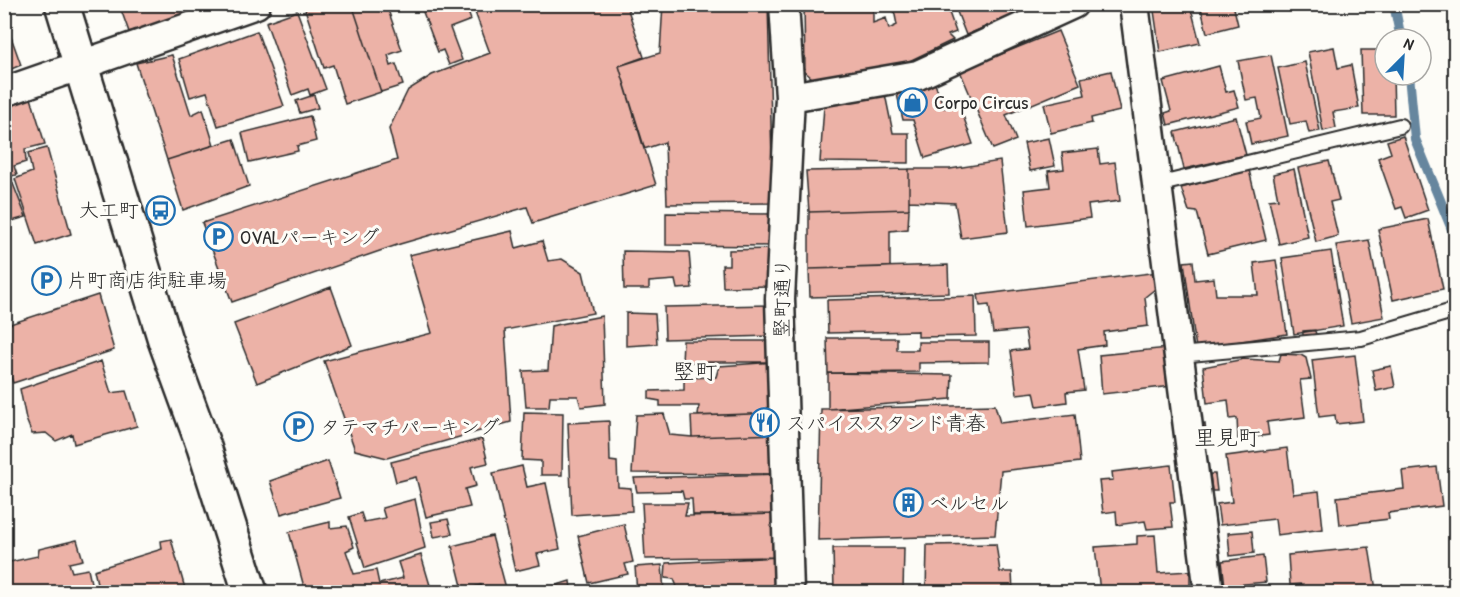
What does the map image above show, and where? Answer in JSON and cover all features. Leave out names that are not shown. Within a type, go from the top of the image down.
[{"type":"street","points":[[62,4],[165,340],[204,447],[250,592]]},
{"type":"street","points":[[4,92],[256,4]]},
{"type":"street","name":"竪町通り","points":[[784,4],[790,97],[780,299],[789,592]]},
{"type":"street","points":[[790,97],[918,75],[1073,4]]},
{"type":"street","points":[[1134,4],[1209,592]]},
{"type":"lane","points":[[1157,184],[1400,126]]},
{"type":"lane","points":[[1179,355],[1361,338],[1455,310]]},
{"type":"building","points":[[119,4],[210,4],[211,7],[129,32]]},
{"type":"building","points":[[319,4],[352,4],[381,92],[345,104],[333,65],[324,68],[305,9]]},
{"type":"building","points":[[352,4],[386,4],[402,50],[388,55],[391,66],[396,64],[403,85],[381,92]]},
{"type":"building","points":[[420,4],[465,4],[471,20],[450,28],[462,60],[449,65],[443,50],[438,52]]},
{"type":"building","points":[[472,4],[626,4],[644,57],[619,66],[656,185],[533,223],[527,207],[400,244],[232,302],[202,223],[397,160],[389,129],[408,90],[432,75],[490,53]]},
{"type":"building","points":[[663,4],[768,4],[773,203],[667,204],[665,142],[644,149],[619,66],[660,53]]},
{"type":"building","points":[[804,4],[873,4],[873,23],[886,18],[889,29],[897,25],[894,10],[904,4],[946,4],[956,32],[948,35],[953,40],[899,66],[818,83],[805,72]]},
{"type":"building","points":[[954,4],[1009,4],[1014,15],[966,35]]},
{"type":"building","points":[[1153,4],[1190,4],[1200,43],[1160,52]]},
{"type":"building","points":[[1200,4],[1233,4],[1238,25],[1207,33]]},
{"type":"building","points":[[1281,4],[1303,4],[1282,9]]},
{"type":"building","points":[[297,11],[326,89],[310,95],[308,89],[292,95],[266,22]]},
{"type":"building","points":[[4,17],[21,65],[4,72]]},
{"type":"building","points":[[257,31],[284,106],[218,126],[207,92],[190,97],[179,59]]},
{"type":"building","points":[[1058,31],[1080,84],[1006,115],[1016,140],[993,149],[960,71]]},
{"type":"building","points":[[1334,47],[1338,68],[1351,65],[1359,108],[1333,112],[1336,128],[1323,131],[1308,52]]},
{"type":"building","points":[[1361,50],[1373,50],[1373,87],[1393,87],[1394,115],[1363,115]]},
{"type":"building","points":[[172,55],[191,115],[203,109],[214,145],[167,160],[136,63]]},
{"type":"building","points":[[1271,55],[1288,136],[1251,144],[1246,121],[1261,118],[1257,98],[1246,100],[1238,61]]},
{"type":"building","points":[[1305,62],[1320,131],[1309,133],[1306,121],[1290,124],[1278,68]]},
{"type":"building","points":[[1219,66],[1226,92],[1234,90],[1239,107],[1168,125],[1165,113],[1171,111],[1163,81]]},
{"type":"building","points":[[1111,71],[1120,111],[1091,118],[1092,123],[1051,133],[1044,104],[1085,95],[1081,78]]},
{"type":"building","points":[[934,81],[944,108],[959,104],[973,144],[925,158],[913,120],[903,120],[897,94]]},
{"type":"building","points":[[884,89],[893,133],[909,133],[909,163],[820,162],[824,106]]},
{"type":"building","points":[[314,95],[318,108],[300,113],[296,101]]},
{"type":"building","points":[[31,98],[45,144],[25,149],[26,162],[14,166],[17,175],[10,176],[26,217],[5,223],[4,108]]},
{"type":"building","points":[[310,116],[316,141],[297,146],[298,151],[249,162],[242,133]]},
{"type":"building","points":[[1236,117],[1246,155],[1184,169],[1175,132]]},
{"type":"building","points":[[1403,136],[1428,210],[1406,218],[1402,207],[1396,209],[1378,158],[1391,153],[1387,141]]},
{"type":"building","points":[[1049,138],[1055,166],[1030,171],[1024,143]]},
{"type":"building","points":[[234,139],[249,186],[183,210],[167,160]]},
{"type":"building","points":[[47,148],[71,234],[37,245],[15,179],[32,172],[28,153]]},
{"type":"building","points":[[1098,149],[1100,164],[1115,162],[1120,201],[1088,205],[1090,218],[1028,226],[1024,190],[1050,187],[1048,171],[1064,169],[1062,153]]},
{"type":"building","points":[[1000,161],[1008,232],[961,238],[955,203],[909,201],[909,169],[950,169]]},
{"type":"building","points":[[1329,161],[1339,200],[1330,202],[1338,236],[1316,242],[1298,168]]},
{"type":"building","points":[[909,169],[909,209],[809,212],[806,171]]},
{"type":"building","points":[[1294,169],[1308,237],[1279,244],[1269,200],[1278,199],[1273,174]]},
{"type":"building","points":[[1249,170],[1266,240],[1208,254],[1197,212],[1189,211],[1181,188]]},
{"type":"building","points":[[909,209],[908,229],[890,231],[890,267],[809,269],[809,212]]},
{"type":"building","points":[[666,213],[771,214],[771,246],[666,245]]},
{"type":"building","points":[[1428,219],[1443,289],[1393,300],[1378,229]]},
{"type":"building","points":[[512,231],[516,248],[542,241],[548,261],[562,259],[583,272],[593,313],[505,330],[511,422],[387,458],[355,450],[324,361],[432,333],[409,255]]},
{"type":"building","points":[[1369,240],[1384,317],[1351,323],[1336,245]]},
{"type":"building","points":[[772,249],[773,286],[723,287],[722,265],[729,265],[729,250]]},
{"type":"building","points":[[623,251],[689,252],[692,288],[677,289],[675,280],[649,282],[649,289],[624,289]]},
{"type":"building","points":[[1331,251],[1343,326],[1294,334],[1282,258]]},
{"type":"building","points":[[1276,260],[1287,334],[1196,348],[1184,262],[1193,261],[1195,280],[1214,278],[1216,295],[1258,295],[1254,263]]},
{"type":"building","points":[[948,265],[949,293],[810,297],[809,269]]},
{"type":"building","points":[[1158,272],[1160,285],[1145,297],[1148,326],[1104,332],[1105,345],[1078,349],[1084,390],[1066,392],[1067,402],[1037,406],[1034,392],[1017,394],[1011,351],[1028,349],[1025,330],[993,333],[989,305],[980,306],[978,295]]},
{"type":"building","points":[[331,287],[352,345],[257,383],[234,324]]},
{"type":"building","points":[[98,295],[114,350],[13,383],[4,355],[4,326]]},
{"type":"building","points":[[975,296],[976,336],[918,337],[918,331],[828,333],[827,300]]},
{"type":"building","points":[[774,305],[775,336],[665,339],[664,307]]},
{"type":"building","points":[[626,313],[655,314],[657,344],[626,346]]},
{"type":"building","points":[[602,316],[605,404],[581,407],[578,396],[550,396],[549,407],[526,407],[523,371],[548,370],[551,326]]},
{"type":"building","points":[[1315,330],[1316,335],[1303,337],[1303,331]]},
{"type":"building","points":[[827,338],[897,338],[897,350],[918,350],[918,342],[989,342],[989,362],[919,363],[919,372],[828,373]]},
{"type":"building","points":[[683,341],[775,341],[776,362],[682,362]]},
{"type":"building","points":[[1168,348],[1172,386],[1102,394],[1099,355]]},
{"type":"building","points":[[1281,354],[1301,355],[1306,358],[1311,379],[1300,380],[1305,417],[1267,422],[1269,435],[1238,439],[1237,418],[1230,419],[1228,400],[1207,403],[1203,367],[1244,359],[1279,361]]},
{"type":"building","points":[[1355,355],[1363,421],[1336,424],[1335,415],[1319,417],[1312,360]]},
{"type":"building","points":[[101,361],[111,393],[126,391],[137,426],[74,444],[72,434],[56,441],[46,433],[32,434],[26,419],[20,389]]},
{"type":"building","points":[[776,362],[776,413],[698,416],[699,406],[660,406],[660,401],[649,399],[649,391],[684,390],[684,378],[716,377],[719,366]]},
{"type":"building","points":[[1391,366],[1395,387],[1376,391],[1372,370]]},
{"type":"building","points":[[828,373],[952,375],[951,399],[828,409]]},
{"type":"building","name":"ベルセル","points":[[995,405],[1000,423],[1075,414],[1080,462],[1001,471],[995,535],[818,540],[821,409]]},
{"type":"building","points":[[524,412],[563,413],[562,475],[541,475],[541,461],[522,460]]},
{"type":"building","points":[[776,413],[777,434],[692,437],[691,416]]},
{"type":"building","points":[[664,414],[670,435],[692,437],[777,434],[779,474],[632,473],[636,415]]},
{"type":"building","points":[[609,421],[610,461],[617,462],[618,487],[631,488],[632,511],[572,515],[568,423]]},
{"type":"building","points":[[1205,424],[1207,441],[1204,441],[1202,425]]},
{"type":"building","points":[[482,439],[488,463],[471,467],[476,486],[465,489],[470,507],[426,517],[416,477],[396,482],[391,462]]},
{"type":"building","points":[[1287,448],[1293,494],[1319,491],[1323,529],[1277,535],[1275,519],[1220,525],[1217,504],[1232,502],[1226,456]]},
{"type":"building","points":[[328,461],[340,498],[281,514],[270,481]]},
{"type":"building","points":[[1171,465],[1175,502],[1170,502],[1173,527],[1147,529],[1145,521],[1117,525],[1116,511],[1103,513],[1099,481],[1113,480],[1112,472]]},
{"type":"building","points":[[522,466],[527,487],[546,483],[560,549],[537,554],[540,565],[515,571],[493,473]]},
{"type":"building","points":[[1437,467],[1442,506],[1388,513],[1389,519],[1340,525],[1337,497],[1404,489],[1402,471]]},
{"type":"building","points":[[779,474],[778,514],[693,515],[692,499],[684,499],[682,491],[637,492],[634,478]]},
{"type":"building","points":[[1210,474],[1215,474],[1217,491],[1212,491]]},
{"type":"building","points":[[415,499],[425,548],[365,568],[349,517],[361,513],[364,522],[385,518],[382,508]]},
{"type":"building","points":[[642,503],[688,503],[685,516],[778,514],[779,557],[645,559]]},
{"type":"building","points":[[448,519],[452,534],[434,537],[431,522]]},
{"type":"building","points":[[330,522],[330,528],[347,526],[354,547],[346,551],[354,574],[376,570],[379,584],[403,578],[398,562],[421,555],[432,592],[315,592],[313,586],[304,587],[289,532]]},
{"type":"building","points":[[624,524],[633,562],[625,564],[628,574],[589,583],[578,536]]},
{"type":"building","points":[[1252,531],[1254,553],[1230,556],[1228,533]]},
{"type":"building","points":[[1155,535],[1158,573],[1190,571],[1190,588],[1155,592],[1100,592],[1095,547],[1137,544],[1137,536]]},
{"type":"building","points":[[492,536],[507,592],[483,592],[481,585],[463,590],[452,546]]},
{"type":"building","points":[[171,539],[186,592],[99,592],[94,570],[162,549],[161,541]]},
{"type":"building","points":[[77,540],[83,560],[69,563],[72,572],[88,569],[93,592],[27,592],[26,588],[10,589],[5,563],[38,556],[39,549]]},
{"type":"building","points":[[996,544],[1000,572],[1012,572],[1013,592],[926,592],[927,545]]},
{"type":"building","points":[[1369,547],[1376,590],[1301,592],[1303,584],[1290,585],[1288,555]]},
{"type":"building","points":[[833,548],[904,548],[903,592],[834,592]]},
{"type":"building","points":[[1263,556],[1266,582],[1225,586],[1222,561]]},
{"type":"building","points":[[779,557],[780,592],[679,592],[674,579],[665,578],[666,563]]},
{"type":"building","points":[[662,565],[664,592],[637,592],[635,567]]},
{"type":"building","points":[[570,581],[571,589],[552,592],[551,587]]},
{"type":"waterway","points":[[1394,4],[1399,27]]},
{"type":"waterway","points":[[1410,87],[1415,139],[1456,239]]},
{"type":"place","name":"Corpo Circus","points":[[913,102]]},
{"type":"place","name":"大工町","points":[[160,210]]},
{"type":"place","name":"OVALパーキング","points":[[219,237]]},
{"type":"place","name":"片町商店街駐車場","points":[[46,280]]},
{"type":"place","name":"スパイススタンド青春","points":[[765,423]]},
{"type":"place","name":"タテマチパーキング","points":[[299,427]]},
{"type":"place","name":"ベルセル","points":[[908,503]]},
{"type":"district","name":"竪町","points":[[695,371]]},
{"type":"district","name":"里見町","points":[[1227,437]]}]
